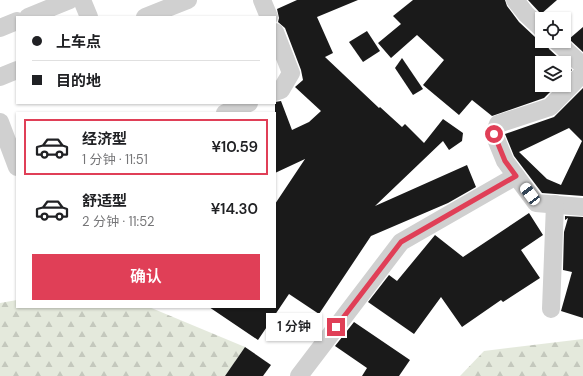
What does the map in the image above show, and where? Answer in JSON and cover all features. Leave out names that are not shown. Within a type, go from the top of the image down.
[{"type":"street","points":[[30,16],[70,0]]},
{"type":"street","points":[[82,0],[89,16]]},
{"type":"street","points":[[148,16],[188,0]]},
{"type":"street","points":[[262,0],[269,16]]},
{"type":"street","points":[[515,0],[535,22]]},
{"type":"street","points":[[0,28],[16,21]]},
{"type":"street","points":[[276,34],[291,72],[280,90],[276,92]]},
{"type":"street","points":[[568,48],[579,55]]},
{"type":"street","points":[[0,78],[16,70]]},
{"type":"street","points":[[583,73],[550,107],[498,124],[494,134],[505,161],[536,203],[583,207]]},
{"type":"street","points":[[227,112],[247,104]]},
{"type":"street","points":[[0,122],[16,164]]},
{"type":"street","points":[[300,376],[401,242],[516,176]]},
{"type":"street","points":[[551,309],[555,204]]},
{"type":"green space","points":[[16,300],[16,308],[151,308],[245,347],[225,376],[0,376],[0,303]]},
{"type":"green space","points":[[583,339],[583,376],[460,376],[484,351]]},
{"type":"building","points":[[297,0],[358,0],[317,17],[333,53],[325,57],[379,108],[380,107],[402,127],[405,124],[424,143],[443,119],[463,133],[462,141],[449,150],[443,141],[375,206],[467,165],[476,187],[448,203],[371,236],[319,314],[289,294],[258,340],[210,308],[276,308],[276,202],[305,159],[276,173],[275,104],[276,102],[281,101],[292,130],[309,122],[321,111],[295,87],[303,80],[301,70],[285,28],[278,22],[279,18],[277,9]]},
{"type":"building","points":[[413,0],[505,0],[507,6],[519,22],[535,37],[535,48],[549,48],[557,56],[535,56],[535,92],[550,92],[544,98],[492,116],[472,100],[459,115],[423,85],[444,60],[417,35],[391,58],[378,43],[401,24],[393,16]]},
{"type":"building","points":[[528,0],[557,0],[543,12],[539,12]]},
{"type":"building","points":[[583,27],[583,52],[571,41],[571,37]]},
{"type":"building","points":[[367,31],[380,51],[363,62],[349,42]]},
{"type":"building","points":[[402,58],[423,89],[413,95],[395,68]]},
{"type":"building","points":[[583,88],[583,196],[542,193],[514,156],[505,134],[554,117]],"holes":[[[569,128],[582,141],[561,185],[547,179],[519,152]]]},
{"type":"building","points":[[529,213],[543,235],[521,250],[540,278],[503,302],[501,300],[462,327],[441,297],[414,334],[368,302],[389,275],[397,281],[435,235],[463,257]]},
{"type":"building","points":[[565,216],[583,217],[583,318],[561,311],[572,272],[563,270],[564,232],[568,218],[565,220]]},
{"type":"building","points":[[354,322],[410,360],[399,376],[362,376],[367,368],[335,346]]},
{"type":"building","points":[[245,347],[271,365],[263,376],[225,376]]},
{"type":"route","points":[[336,327],[401,242],[516,176],[505,161],[494,134]]}]
